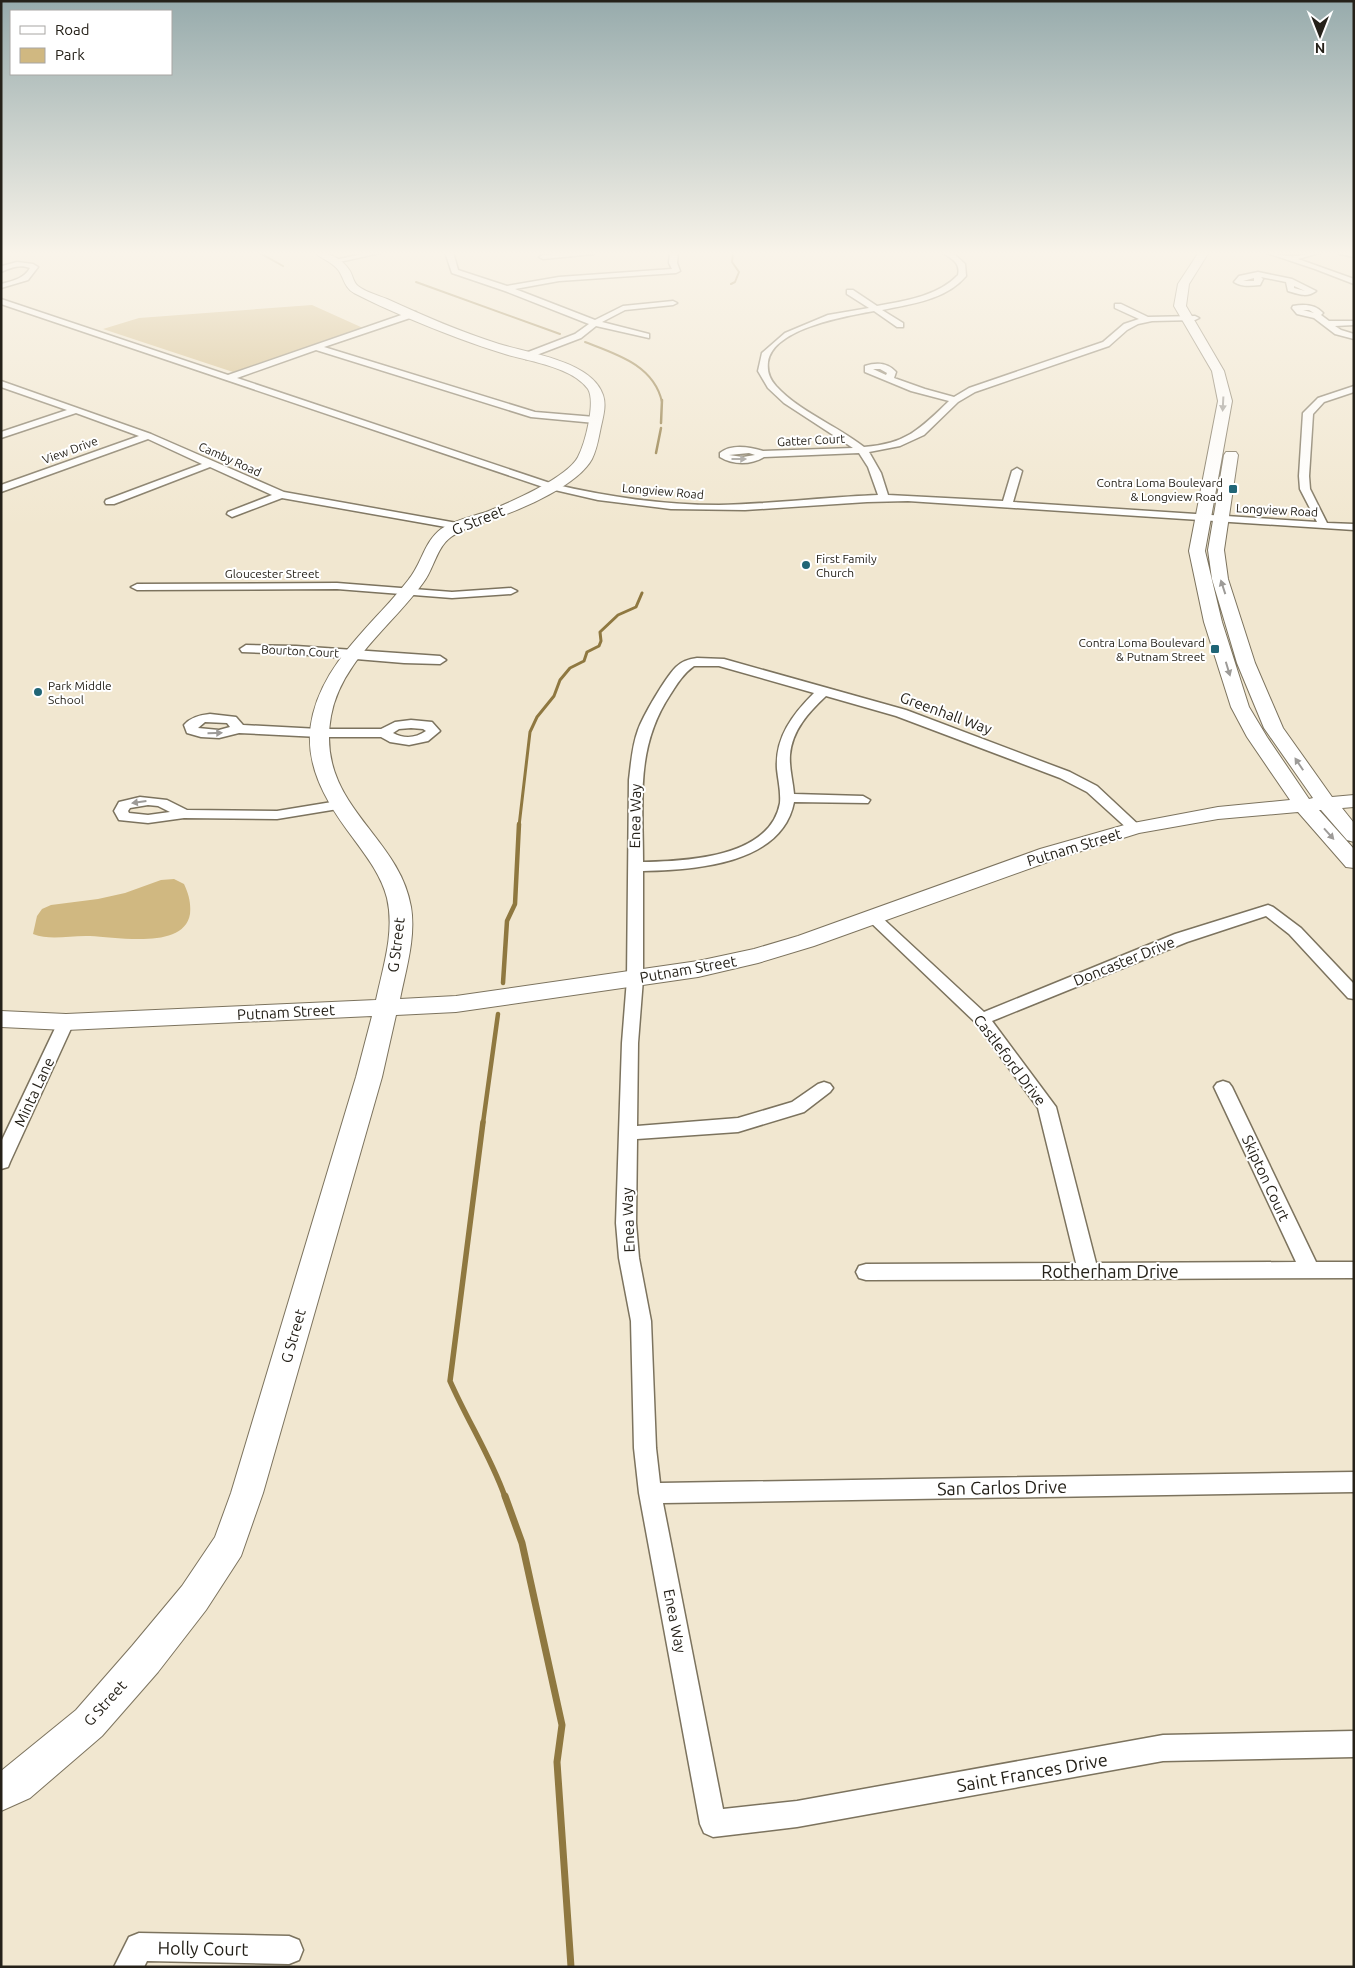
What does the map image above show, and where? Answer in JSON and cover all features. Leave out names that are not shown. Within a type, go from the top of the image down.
[{"type":"street","name":"Longview Road","points":[[127,344],[550,486],[609,499],[687,507],[766,506],[827,500],[884,498],[936,499],[1222,520],[1354,527]]},
{"type":"street","points":[[227,378],[323,344]]},
{"type":"street","name":"G Street","points":[[1,1792],[16,1784],[89,1723],[144,1659],[194,1598],[229,1544],[248,1493],[369,1077],[400,940],[399,899],[392,878],[338,805],[323,770],[319,752],[319,733],[323,712],[330,692],[339,675],[408,592],[424,569],[435,543],[457,526],[500,512],[572,473],[584,461],[596,420],[599,402],[592,386],[578,375],[564,368],[487,344]]},
{"type":"street","points":[[526,356],[558,344]]},
{"type":"street","points":[[774,344],[765,356],[762,367],[768,383],[778,395],[846,436],[861,450],[875,470],[884,498]]},
{"type":"street","name":"Gatter Court","points":[[762,454],[861,450],[889,446],[917,435],[955,400],[988,383],[1106,344]]},
{"type":"street","points":[[1204,344],[1218,371],[1225,401],[1197,551],[1213,622],[1240,707],[1257,737],[1304,806],[1354,862]]},
{"type":"street","points":[[1210,344],[1231,372],[1236,392]]},
{"type":"street","points":[[314,347],[534,415],[596,420]]},
{"type":"street","points":[[889,378],[911,389],[955,400]]},
{"type":"street","name":"Camby Road","points":[[1,384],[148,436],[281,495],[457,526]]},
{"type":"street","points":[[1324,526],[1305,489],[1304,476],[1308,413],[1321,400],[1354,389]]},
{"type":"street","points":[[1,396],[20,391]]},
{"type":"street","points":[[1,436],[77,410]]},
{"type":"street","name":"View Drive","points":[[1,489],[148,436]]},
{"type":"street","points":[[1233,438],[1216,550],[1220,579],[1246,663],[1274,728],[1327,804],[1354,836]]},
{"type":"street","points":[[110,502],[210,464]]},
{"type":"street","points":[[1007,504],[1018,471]]},
{"type":"street","points":[[232,514],[281,495]]},
{"type":"street","name":"Gloucester Street","points":[[137,587],[338,586],[469,595],[511,591]]},
{"type":"street","name":"Bourton Court","points":[[246,649],[355,654]]},
{"type":"street","points":[[355,654],[440,660]]},
{"type":"street","name":"Enea Way","points":[[713,1824],[650,1493],[645,1448],[641,1321],[629,1258],[626,1223],[627,1133],[630,1043],[635,979],[634,867],[638,759],[641,742],[648,721],[685,666],[705,661],[728,664]]},
{"type":"street","name":"Greenhall Way","points":[[728,664],[901,713],[1065,775],[1092,789],[1135,828]]},
{"type":"street","points":[[634,867],[693,864],[715,860],[741,852],[771,832],[784,812],[787,798],[783,758],[789,734],[797,719],[824,690]]},
{"type":"street","points":[[239,729],[319,733],[384,733]]},
{"type":"street","points":[[787,798],[862,800]]},
{"type":"street","name":"Putnam Street","points":[[1,1019],[66,1022],[482,1002],[698,969],[758,956],[1048,854],[1135,828],[1218,813],[1354,801]]},
{"type":"street","points":[[184,814],[278,815],[338,805]]},
{"type":"street","name":"Doncaster Drive","points":[[982,1019],[1180,938],[1268,910],[1295,931],[1354,994]]},
{"type":"street","name":"Castleford Drive","points":[[873,917],[982,1019],[1046,1107],[1088,1271]]},
{"type":"street","name":"Minta Lane","points":[[1,1162],[66,1022]]},
{"type":"street","name":"Skipton Court","points":[[1223,1086],[1309,1269]]},
{"type":"street","points":[[627,1133],[738,1125],[798,1107],[824,1088]]},
{"type":"street","name":"Rotherham Drive","points":[[866,1272],[1354,1270]]},
{"type":"street","name":"San Carlos Drive","points":[[650,1493],[1354,1482]]},
{"type":"street","name":"Saint Frances Drive","points":[[713,1824],[797,1814],[1163,1748],[1354,1744]]},
{"type":"street","name":"Holly Court","points":[[128,1967],[139,1947],[289,1950]]},
{"type":"green space","points":[[148,344],[316,344],[233,372]]},
{"type":"green space","points":[[174,879],[184,884],[190,906],[190,914],[185,925],[176,933],[148,939],[90,936],[47,937],[33,934],[37,916],[42,909],[51,905],[98,899],[125,893],[161,880]]},
{"type":"waterway","points":[[590,344],[621,357],[642,370],[658,389],[662,402]]},
{"type":"waterway","points":[[661,423],[662,402]]},
{"type":"waterway","points":[[656,453],[661,428]]},
{"type":"waterway","points":[[519,826],[530,732],[537,717],[554,696],[560,680],[570,668],[584,661],[587,652],[599,646],[601,641],[600,632],[618,615],[636,607],[642,593]]},
{"type":"waterway","points":[[503,983],[507,921],[515,904],[519,824]]},
{"type":"waterway","points":[[483,1123],[498,1014]]},
{"type":"waterway","points":[[483,1122],[450,1381],[493,1467],[505,1497]]},
{"type":"waterway","points":[[505,1496],[522,1543],[562,1725],[557,1762],[571,1967]]},
{"type":"place","name":"Contra Loma Boulevard & Longview Road","points":[[1233,489]]},
{"type":"place","name":"First Family Church","points":[[806,565]]},
{"type":"place","name":"Contra Loma Boulevard & Putnam Street","points":[[1215,649]]},
{"type":"place","name":"Park Middle School","points":[[38,692]]}]
